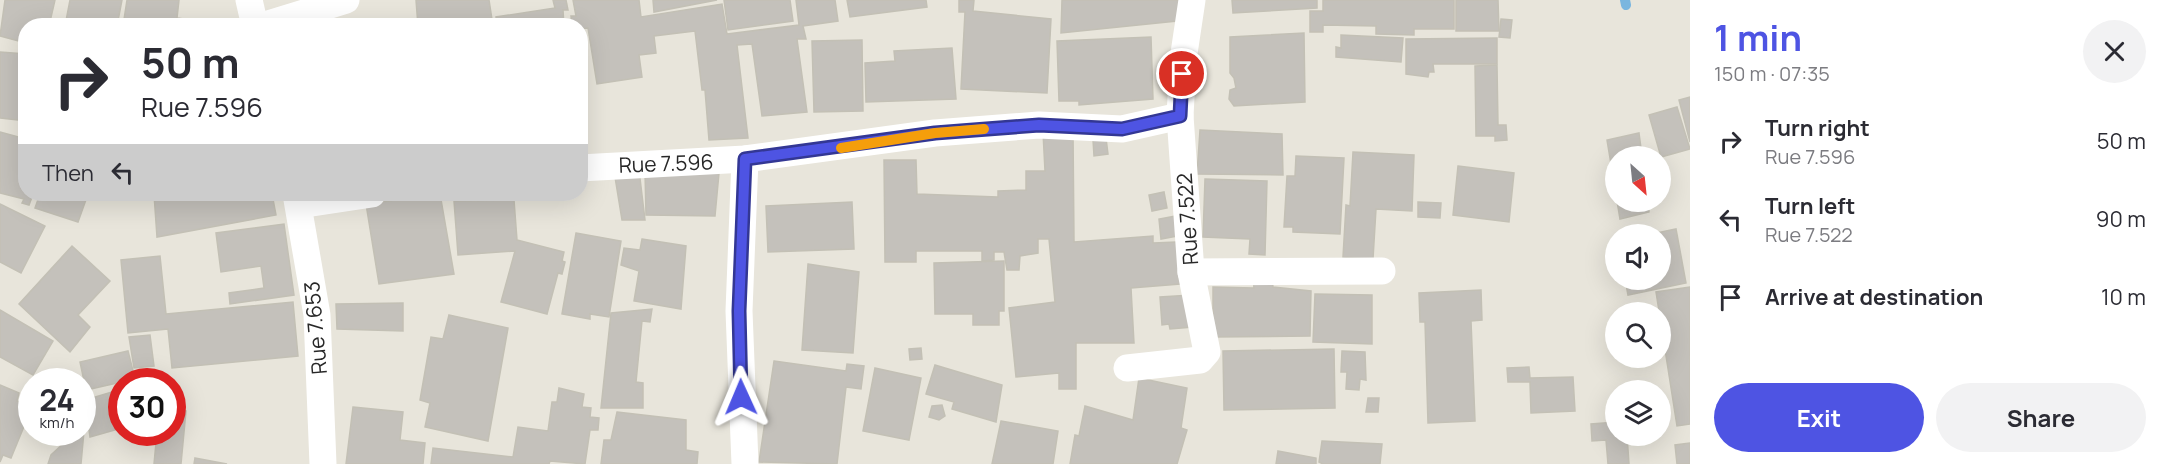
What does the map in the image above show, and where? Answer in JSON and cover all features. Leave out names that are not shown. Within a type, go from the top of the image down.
[{"type":"street","points":[[249,0],[253,18]]},
{"type":"street","points":[[288,18],[346,0]]},
{"type":"street","name":"Rue 7.522","points":[[1127,369],[1200,360],[1207,352],[1191,272],[1180,116],[1183,60],[1192,0]]},
{"type":"street","name":"Rue 7.596","points":[[588,168],[745,159],[935,133],[1039,125],[1122,129],[1180,116]]},
{"type":"street","points":[[745,159],[739,311],[745,464]]},
{"type":"street","name":"Rue 7.653","points":[[298,201],[317,315],[322,464]]},
{"type":"street","points":[[1191,272],[1382,271]]},
{"type":"building","points":[[5,0],[55,0],[51,18],[18,18],[18,41],[0,36]]},
{"type":"building","points":[[70,0],[122,0],[119,18],[67,18]]},
{"type":"building","points":[[127,0],[179,0],[177,18],[124,18]]},
{"type":"building","points":[[416,0],[489,0],[492,18],[417,18]]},
{"type":"building","points":[[553,0],[566,0],[568,10],[563,10],[564,18],[496,18],[496,17],[555,8]]},
{"type":"building","points":[[573,0],[639,0],[641,17],[722,4],[727,34],[799,25],[796,0],[835,0],[838,21],[803,26],[806,39],[797,39],[807,112],[762,116],[752,44],[737,45],[748,138],[709,140],[705,90],[702,90],[695,31],[654,36],[656,53],[639,55],[642,77],[597,84],[588,18],[571,18],[571,16],[576,16]]},
{"type":"building","points":[[653,0],[717,0],[654,12]]},
{"type":"building","points":[[724,0],[790,0],[793,21],[728,30]]},
{"type":"building","points":[[847,0],[926,0],[927,7],[850,17]]},
{"type":"building","points":[[959,0],[974,0],[973,11],[1051,19],[1047,93],[961,89],[965,12],[959,12]]},
{"type":"building","points":[[1062,0],[1180,0],[1177,21],[1061,33]]},
{"type":"building","points":[[1232,0],[1317,0],[1317,8],[1233,13]]},
{"type":"building","points":[[1323,0],[1454,0],[1454,29],[1414,29],[1414,35],[1376,34],[1376,26],[1323,25],[1323,32],[1310,32],[1310,11],[1323,11]]},
{"type":"building","points":[[1456,0],[1498,0],[1499,31],[1456,31]]},
{"type":"building","points":[[1501,19],[1512,20],[1510,38],[1499,37]]},
{"type":"building","points":[[1304,33],[1305,102],[1234,106],[1229,99],[1230,90],[1236,88],[1234,78],[1230,73],[1230,37]]},
{"type":"building","points":[[1341,35],[1403,38],[1401,62],[1336,57],[1336,47],[1341,48]]},
{"type":"building","points":[[1151,37],[1153,99],[1079,105],[1079,101],[1059,101],[1057,41]]},
{"type":"building","points":[[1497,38],[1497,64],[1433,64],[1434,72],[1429,72],[1428,77],[1406,74],[1406,39]]},
{"type":"building","points":[[862,40],[863,111],[814,112],[812,41]]},
{"type":"building","points":[[952,48],[956,99],[866,102],[865,63],[895,61],[894,51]]},
{"type":"building","points":[[0,52],[18,53],[18,120],[0,118]]},
{"type":"building","points":[[1497,65],[1498,125],[1506,125],[1507,140],[1495,141],[1495,136],[1476,136],[1475,66]]},
{"type":"building","points":[[1690,97],[1690,142],[1679,100]]},
{"type":"building","points":[[1677,107],[1690,149],[1671,154],[1671,146],[1658,146],[1649,115]]},
{"type":"building","points":[[1200,130],[1282,134],[1283,175],[1197,174]]},
{"type":"building","points":[[1073,131],[1074,242],[1153,236],[1153,243],[1176,242],[1180,284],[1131,288],[1134,343],[1076,343],[1076,389],[1059,389],[1059,373],[1016,377],[1009,308],[1055,302],[1049,239],[1038,239],[1038,253],[1020,256],[1019,270],[1007,270],[1004,252],[994,252],[994,260],[982,261],[982,251],[916,251],[916,262],[885,262],[884,160],[916,160],[917,194],[998,197],[998,191],[1026,190],[1026,171],[1045,171],[1043,132]]},
{"type":"building","points":[[0,132],[18,137],[18,198],[0,193]]},
{"type":"building","points":[[1639,133],[1641,146],[1608,146],[1607,140]]},
{"type":"building","points":[[1106,138],[1108,154],[1094,156],[1093,140]]},
{"type":"building","points":[[1353,152],[1414,155],[1412,211],[1376,209],[1373,259],[1343,257],[1346,205],[1350,206]]},
{"type":"building","points":[[1296,156],[1344,158],[1340,234],[1293,232],[1293,227],[1284,227],[1287,176],[1295,176]]},
{"type":"building","points":[[1458,166],[1514,173],[1509,222],[1453,215]]},
{"type":"building","points":[[639,170],[645,220],[622,220],[615,177]]},
{"type":"building","points":[[645,172],[719,173],[715,216],[646,215]]},
{"type":"building","points":[[1205,179],[1267,181],[1265,255],[1249,254],[1250,239],[1203,237]]},
{"type":"building","points":[[1164,192],[1167,208],[1152,211],[1149,195]]},
{"type":"building","points":[[23,201],[30,201],[29,205],[22,203]]},
{"type":"building","points":[[38,201],[86,201],[78,222],[35,208]]},
{"type":"building","points":[[154,201],[273,201],[276,215],[157,237]]},
{"type":"building","points":[[388,201],[441,201],[454,274],[379,284],[366,204]]},
{"type":"building","points":[[454,201],[514,201],[517,240],[564,252],[562,261],[565,262],[562,274],[558,273],[547,314],[501,302],[515,251],[458,255]]},
{"type":"building","points":[[852,202],[854,249],[768,252],[766,206]]},
{"type":"building","points":[[1418,202],[1441,203],[1440,218],[1418,217]]},
{"type":"building","points":[[0,204],[45,226],[21,273],[0,262]]},
{"type":"building","points":[[1619,212],[1649,212],[1620,219]]},
{"type":"building","points":[[1176,216],[1178,236],[1161,239],[1159,219]]},
{"type":"building","points":[[284,224],[294,295],[230,304],[229,293],[264,288],[261,266],[221,272],[216,233]]},
{"type":"building","points":[[1676,229],[1686,283],[1671,286],[1671,230]]},
{"type":"building","points":[[576,233],[621,241],[609,317],[590,314],[590,319],[562,314]]},
{"type":"building","points":[[642,239],[686,246],[681,309],[634,301],[639,271],[621,265],[624,248],[640,250]]},
{"type":"building","points":[[72,246],[110,281],[78,315],[90,327],[70,352],[19,304]]},
{"type":"building","points":[[160,256],[166,314],[293,302],[298,356],[172,368],[168,329],[128,333],[121,260]]},
{"type":"building","points":[[1004,261],[1004,311],[999,311],[999,325],[973,325],[973,314],[935,314],[934,263]]},
{"type":"building","points":[[808,264],[859,272],[853,353],[802,350]]},
{"type":"building","points":[[1253,278],[1272,279],[1273,287],[1311,291],[1310,336],[1213,337],[1213,287],[1254,288]]},
{"type":"building","points":[[1690,287],[1690,424],[1677,426],[1668,368],[1671,368],[1671,302],[1658,302],[1656,292]]},
{"type":"building","points":[[1481,290],[1482,320],[1471,321],[1475,421],[1428,423],[1425,322],[1420,322],[1419,293]]},
{"type":"building","points":[[1627,290],[1652,290],[1628,295]]},
{"type":"building","points":[[1315,294],[1372,295],[1372,344],[1313,342]]},
{"type":"building","points":[[1191,295],[1193,327],[1170,329],[1169,324],[1162,325],[1160,297]]},
{"type":"building","points":[[403,303],[403,331],[337,329],[336,304]]},
{"type":"building","points":[[652,309],[650,322],[642,321],[636,382],[643,383],[643,408],[601,408],[611,313]]},
{"type":"building","points":[[0,310],[53,341],[37,368],[20,368],[0,357]]},
{"type":"building","points":[[449,315],[508,328],[488,441],[425,427],[430,403],[420,400],[431,337],[443,339]]},
{"type":"building","points":[[150,335],[154,366],[134,368],[129,337]]},
{"type":"building","points":[[921,348],[922,359],[910,360],[909,349]]},
{"type":"building","points":[[1334,349],[1335,408],[1224,410],[1223,351]]},
{"type":"building","points":[[128,351],[132,368],[108,368],[108,385],[96,388],[96,368],[81,368],[80,362]]},
{"type":"building","points":[[1342,351],[1365,352],[1366,380],[1360,379],[1359,390],[1346,389],[1347,372],[1341,372]]},
{"type":"building","points":[[774,361],[846,371],[847,364],[864,366],[861,389],[846,387],[837,464],[759,462]]},
{"type":"building","points":[[935,365],[1002,385],[996,422],[952,409],[954,402],[926,394]]},
{"type":"building","points":[[1529,367],[1530,378],[1573,377],[1575,411],[1531,413],[1530,382],[1508,382],[1507,368]]},
{"type":"building","points":[[875,368],[921,378],[909,440],[863,431]]},
{"type":"building","points":[[1139,378],[1187,388],[1181,428],[1187,430],[1177,464],[1070,464],[1075,435],[1079,436],[1085,406],[1133,420]]},
{"type":"building","points":[[0,385],[18,393],[18,441],[11,458],[3,455],[0,462]]},
{"type":"building","points":[[559,388],[584,394],[582,407],[591,408],[590,417],[599,418],[598,430],[590,430],[585,464],[550,461],[549,464],[431,464],[433,448],[513,457],[518,427],[548,431],[552,402],[557,402]]},
{"type":"building","points":[[108,393],[108,432],[96,435],[96,397]]},
{"type":"building","points":[[1368,398],[1379,398],[1378,412],[1366,412]]},
{"type":"building","points":[[942,405],[945,416],[939,420],[929,417],[932,406]]},
{"type":"building","points":[[353,407],[403,412],[400,440],[425,443],[423,464],[346,464]]},
{"type":"building","points":[[617,412],[686,420],[686,450],[698,452],[697,464],[601,464],[604,440],[611,440]]},
{"type":"building","points":[[1001,421],[1058,431],[1053,464],[992,464]]},
{"type":"building","points":[[1605,423],[1605,440],[1592,441],[1591,424]]},
{"type":"building","points":[[1322,441],[1382,444],[1380,464],[1323,464],[1319,462]]},
{"type":"building","points":[[1690,443],[1690,464],[1677,464],[1675,445]]},
{"type":"building","points":[[61,446],[83,446],[81,464],[48,464],[51,455]]},
{"type":"building","points":[[156,446],[183,446],[181,464],[154,464]]},
{"type":"building","points":[[1606,446],[1628,446],[1629,464],[1608,464]]},
{"type":"building","points":[[1278,451],[1316,458],[1316,464],[1276,464]]},
{"type":"building","points":[[195,458],[227,464],[194,464]]},
{"type":"waterway","points":[[1625,0],[1626,5]]},
{"type":"slow traffic","points":[[841,148],[935,133],[984,129]]},
{"type":"route","points":[[741,397],[739,311],[745,159],[834,149],[935,133],[1039,125],[1122,129],[1180,116],[1182,74]]}]
